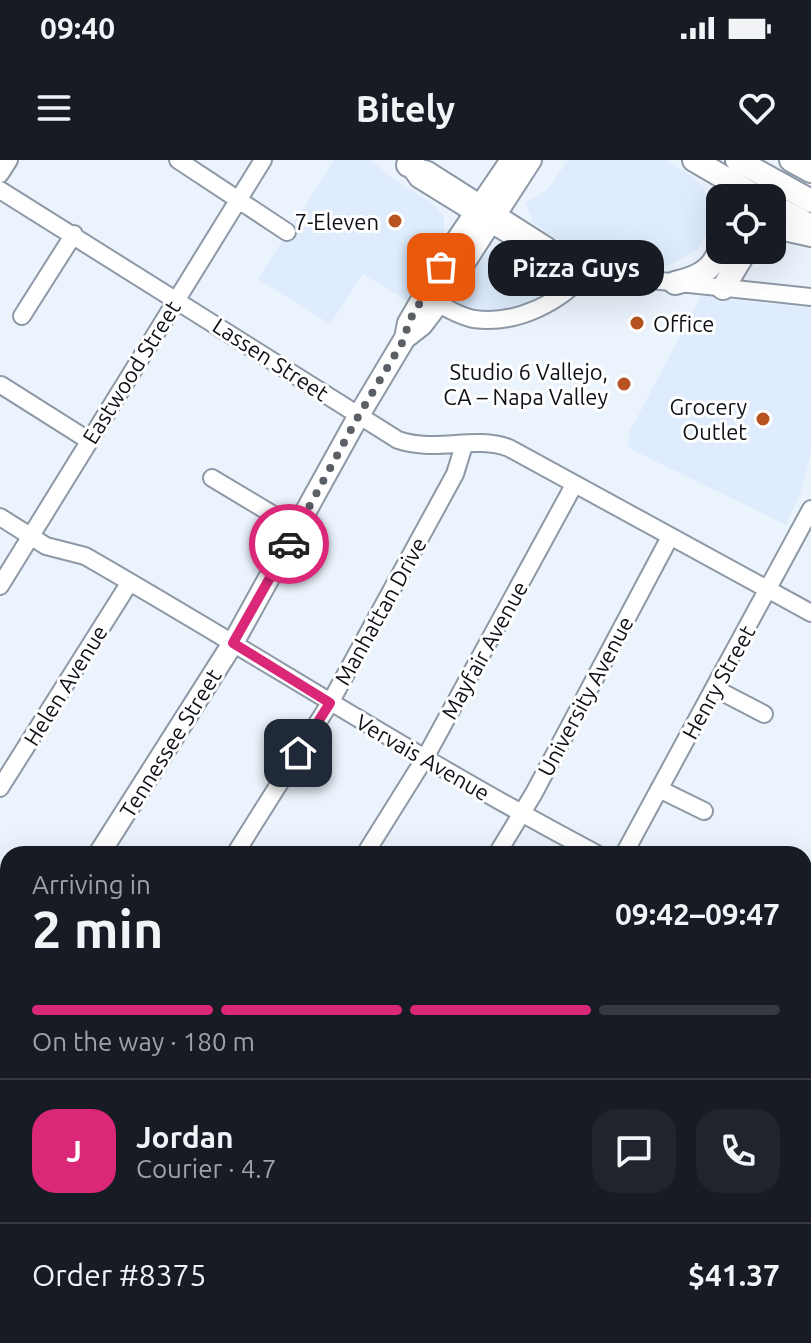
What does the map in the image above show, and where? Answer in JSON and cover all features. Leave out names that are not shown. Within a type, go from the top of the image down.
[{"type":"highway","points":[[686,160],[714,184]]},
{"type":"highway","points":[[694,160],[735,184]]},
{"type":"highway","points":[[737,160],[811,201]]},
{"type":"highway","points":[[791,160],[811,171]]},
{"type":"highway","points":[[786,213],[811,226]]},
{"type":"highway","points":[[786,229],[811,235]]},
{"type":"highway","points":[[675,283],[692,279],[713,264]]},
{"type":"highway","points":[[723,288],[724,264]]},
{"type":"highway","points":[[723,288],[738,264]]},
{"type":"main road","name":"Tennessee Street","points":[[405,338],[422,325],[438,304],[511,160]]},
{"type":"main road","name":"Tennessee Street","points":[[104,846],[233,643],[405,338],[408,323],[454,244],[485,214],[531,160]]},
{"type":"street","points":[[0,174],[9,160]]},
{"type":"street","points":[[178,160],[287,232]]},
{"type":"street","name":"Eastwood Street","points":[[0,586],[263,160]]},
{"type":"street","points":[[407,161],[428,170],[485,214],[576,273],[587,270],[604,275],[811,297]]},
{"type":"street","name":"Lassen Street","points":[[0,190],[398,440],[437,447],[498,444],[811,613]]},
{"type":"street","points":[[22,316],[74,234]]},
{"type":"street","points":[[438,304],[475,319],[517,317],[569,291],[587,270]]},
{"type":"street","points":[[1,385],[88,440]]},
{"type":"street","name":"Manhattan Drive","points":[[240,846],[330,703],[455,474],[464,445]]},
{"type":"street","points":[[212,478],[297,529]]},
{"type":"street","name":"Mayfair Avenue","points":[[370,846],[425,758],[574,485]]},
{"type":"street","name":"Henry Street","points":[[628,846],[811,509]]},
{"type":"street","name":"Vervais Avenue","points":[[0,517],[46,546],[85,556],[330,703],[582,846]]},
{"type":"street","name":"University Avenue","points":[[502,846],[670,537]]},
{"type":"street","name":"Helen Avenue","points":[[0,788],[130,582]]},
{"type":"street","points":[[714,688],[764,714]]},
{"type":"street","points":[[659,789],[704,811]]},
{"type":"shaded area","points":[[334,160],[371,160],[390,177],[433,204],[444,217],[444,231],[407,301],[363,274],[330,324],[258,279]]},
{"type":"shaded area","points":[[568,160],[666,160],[704,188],[706,234],[697,250],[662,269],[616,263],[570,247],[534,224],[525,203],[548,189]]},
{"type":"shaded area","points":[[495,248],[523,251],[570,277],[557,290],[539,299],[497,313],[462,306],[453,300],[485,255]]},
{"type":"shaded area","points":[[701,296],[811,308],[811,452],[800,494],[786,525],[627,447],[631,437],[628,435]]},
{"type":"way so far","points":[[289,544],[405,338],[408,323],[441,267]]},
{"type":"place","name":"7-Eleven","points":[[395,221]]},
{"type":"place","name":"Pizza Guys","points":[[441,267]]},
{"type":"place","name":"Office","points":[[637,323]]},
{"type":"place","name":"Studio 6 Vallejo, CA – Napa Valley","points":[[624,384]]},
{"type":"place","name":"Grocery Outlet","points":[[763,419]]},
{"type":"route","points":[[289,544],[233,643],[330,703],[298,753]]}]
